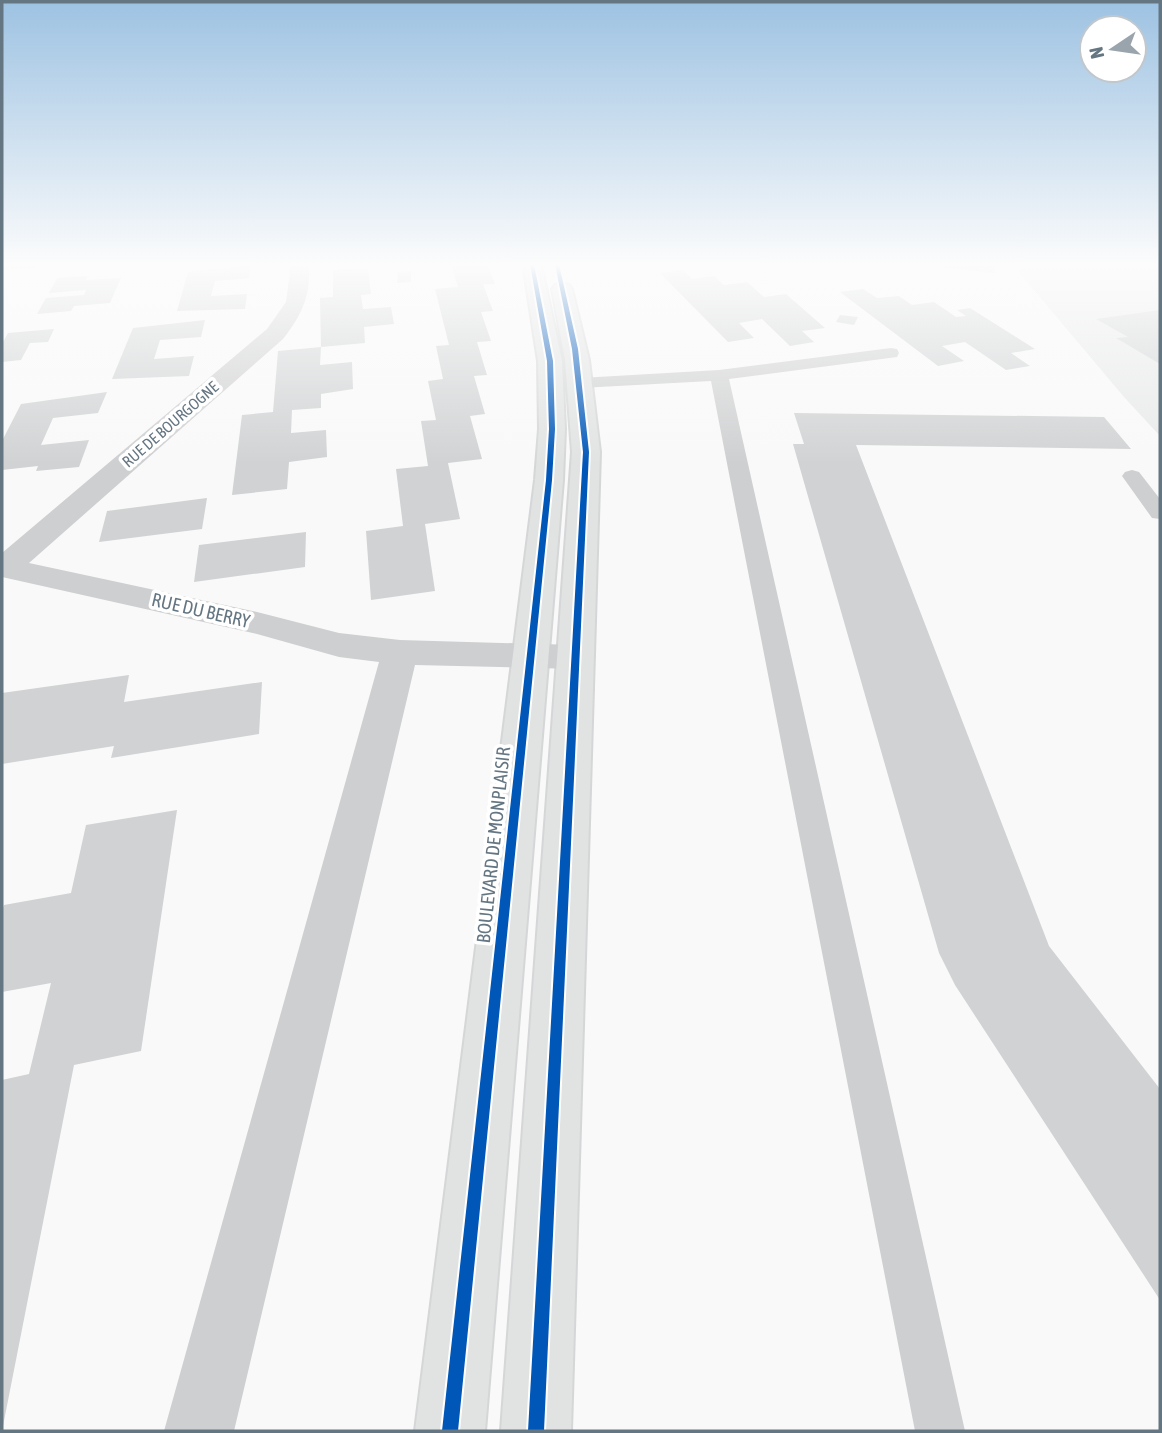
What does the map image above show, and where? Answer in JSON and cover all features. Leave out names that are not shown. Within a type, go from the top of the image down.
[{"type":"main road","name":"BOULEVARD DE MONPLAISIR","points":[[536,1431],[554,657],[552,429],[550,361],[544,331]]},
{"type":"main road","name":"BOULEVARD DE MONPLAISIR","points":[[450,1431],[554,657],[586,452],[580,383],[570,331]]},
{"type":"street","name":"RUE DE BOURGOGNE","points":[[4,566],[277,331]]},
{"type":"street","name":"RUE DU BERRY","points":[[4,566],[257,623],[339,645],[400,652]]},
{"type":"street","points":[[199,1431],[400,652],[554,657]]},
{"type":"lane","points":[[580,383],[719,374],[891,353]]},
{"type":"lane","points":[[719,374],[940,1431]]},
{"type":"lane","points":[[1132,475],[1160,513]]},
{"type":"shaded area","points":[[1068,331],[1160,331],[1160,436]]},
{"type":"building","points":[[53,331],[48,342],[30,343],[21,360],[2,362],[2,344],[8,333]]},
{"type":"building","points":[[132,331],[202,331],[201,337],[160,340],[154,359],[194,356],[189,376],[112,379]]},
{"type":"building","points":[[321,331],[364,331],[365,343],[321,347]]},
{"type":"building","points":[[445,331],[488,331],[491,341],[477,342],[487,375],[474,376],[485,414],[470,416],[482,459],[448,463],[460,519],[425,524],[435,591],[371,600],[366,531],[403,526],[396,469],[428,466],[421,421],[436,420],[428,381],[443,379],[436,346],[449,345]]},
{"type":"building","points":[[717,331],[747,331],[754,338],[728,342]]},
{"type":"building","points":[[774,331],[803,331],[814,342],[790,346]]},
{"type":"building","points":[[891,331],[1006,331],[1035,349],[1011,353],[1030,366],[1006,370],[965,342],[942,346],[964,361],[938,366]]},
{"type":"building","points":[[1117,331],[1160,331],[1160,364],[1116,338],[1128,337]]},
{"type":"building","points":[[321,347],[320,365],[352,362],[353,389],[321,394],[321,408],[292,410],[291,433],[326,430],[327,457],[289,462],[287,489],[232,495],[242,415],[273,412],[278,351]]},
{"type":"building","points":[[107,392],[98,413],[53,418],[41,445],[89,440],[79,467],[36,471],[38,466],[2,470],[2,441],[21,404]]},
{"type":"building","points":[[794,413],[1104,417],[1131,449],[856,445],[1049,946],[1160,1089],[1160,1300],[955,985],[939,953],[793,444],[804,444]]},
{"type":"building","points":[[207,498],[202,529],[99,542],[107,511]]},
{"type":"building","points":[[306,532],[305,567],[194,582],[199,545]]},
{"type":"building","points":[[129,675],[124,702],[262,682],[259,734],[111,758],[114,746],[2,764],[2,693]]},
{"type":"building","points":[[177,810],[141,1051],[74,1065],[2,1431],[2,1080],[29,1074],[51,983],[2,992],[2,911],[4,905],[71,893],[86,825]]},
{"type":"cycle path","points":[[450,1431],[549,480],[552,429],[550,361],[544,331]]},
{"type":"cycle path","points":[[536,1431],[586,452],[571,331]]}]
